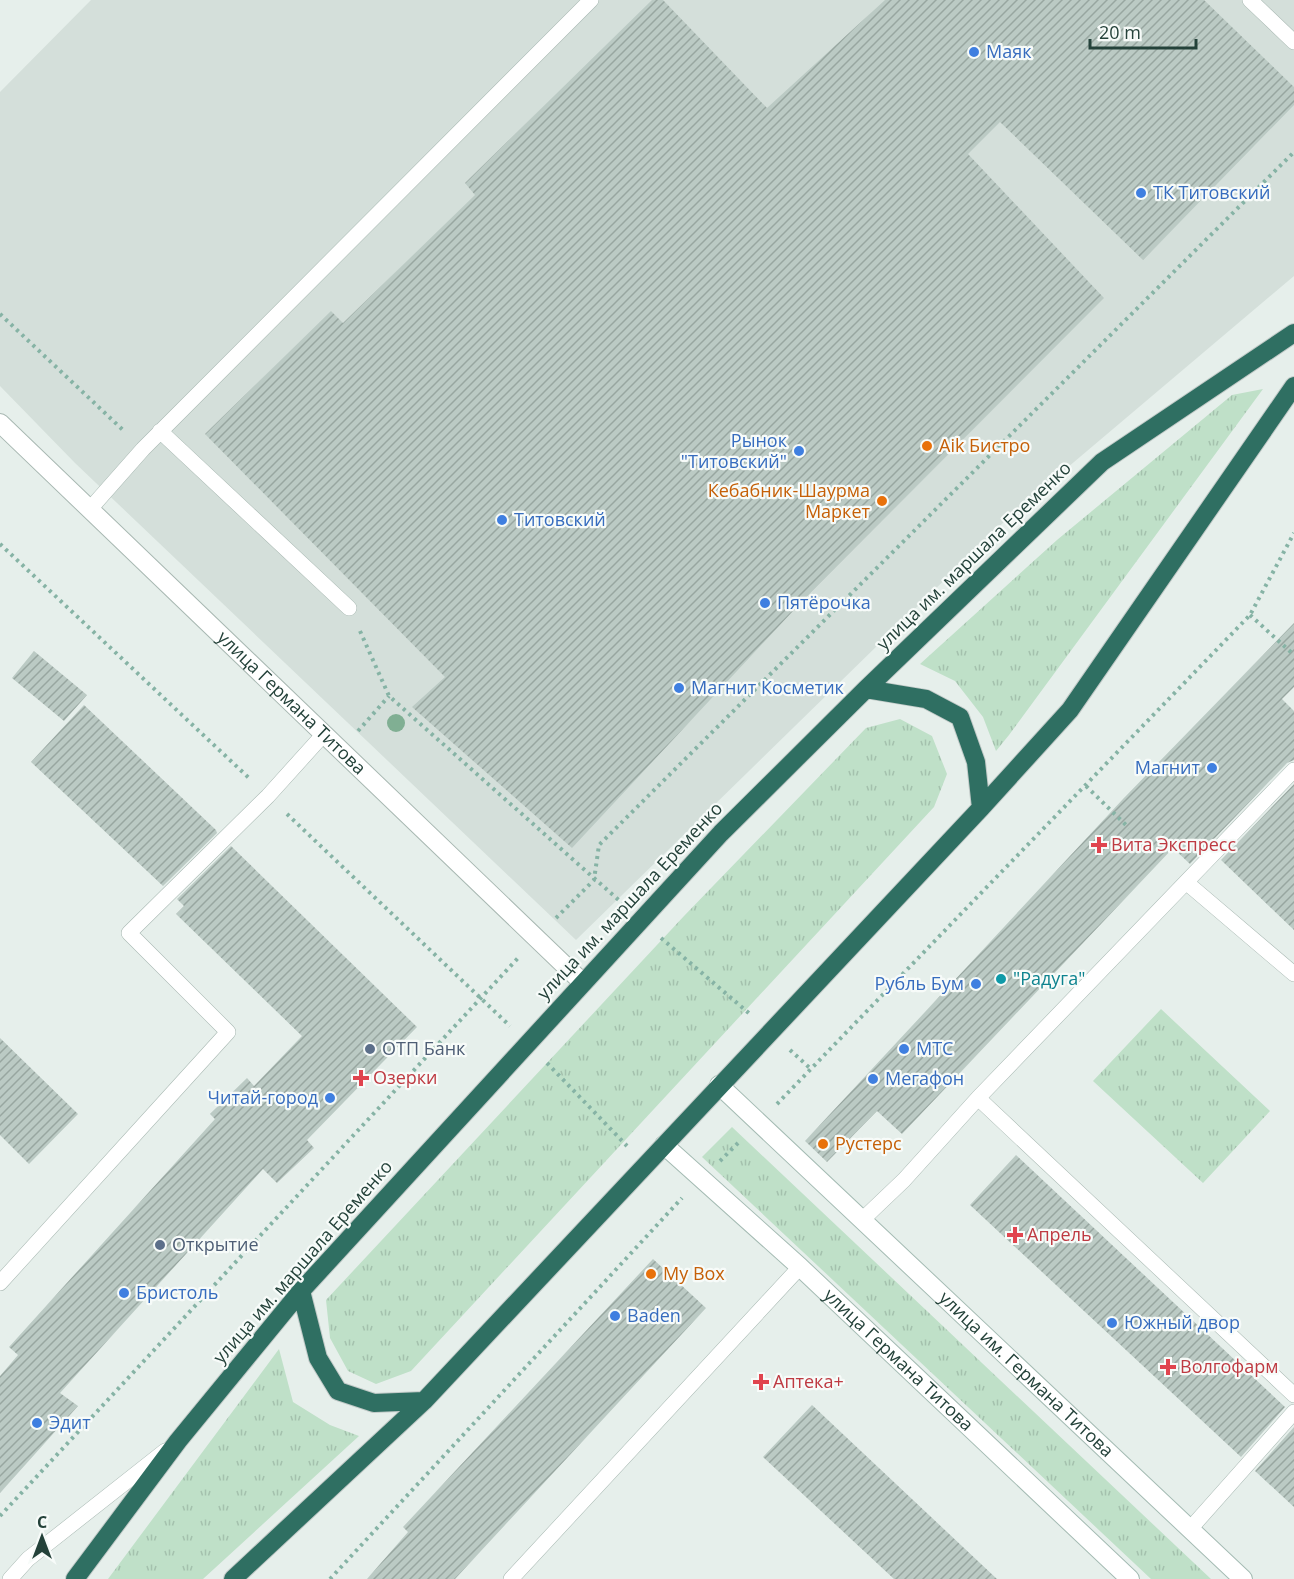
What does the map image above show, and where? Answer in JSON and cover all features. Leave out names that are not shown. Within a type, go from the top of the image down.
[{"type":"highway","name":"улица им. маршала Еременко","points":[[75,1579],[178,1441],[301,1291],[721,833],[866,689],[1102,462],[1294,333]]},
{"type":"highway","points":[[233,1579],[424,1401],[981,808],[1070,710],[1294,386]]},
{"type":"highway","points":[[866,689],[926,699],[960,717],[976,762],[981,808]]},
{"type":"highway","points":[[301,1291],[318,1358],[338,1391],[374,1402],[424,1401]]},
{"type":"street","name":"улица Германа Титова","points":[[0,423],[582,982]]},
{"type":"street","points":[[719,1085],[862,1220]]},
{"type":"street","name":"улица Германа Титова","points":[[664,1145],[800,1267],[1130,1579]]},
{"type":"street","name":"улица им. Германа Титова","points":[[862,1220],[1190,1529]]},
{"type":"street","points":[[1190,1529],[1243,1579]]},
{"type":"lane","points":[[90,509],[160,431],[591,0]]},
{"type":"lane","points":[[1250,0],[1294,42]]},
{"type":"lane","points":[[160,431],[349,608]]},
{"type":"lane","points":[[0,1283],[228,1032],[129,933],[268,796],[323,735]]},
{"type":"lane","points":[[862,1220],[904,1180],[978,1098],[1294,770]]},
{"type":"lane","points":[[1187,883],[1293,972]]},
{"type":"lane","points":[[978,1098],[1294,1395]]},
{"type":"lane","points":[[511,1579],[800,1267]]},
{"type":"lane","points":[[1190,1529],[1294,1412]]},
{"type":"lane","points":[[10,1579],[28,1559],[178,1441]]},
{"type":"path","points":[[0,1516],[481,996],[594,880],[599,845],[1294,152]]},
{"type":"path","points":[[0,314],[143,449]]},
{"type":"path","points":[[330,1579],[680,1200],[812,1070],[1250,615],[1294,533]]},
{"type":"path","points":[[0,544],[481,996],[680,1200]]},
{"type":"path","points":[[349,608],[389,696],[594,880],[812,1070]]},
{"type":"path","points":[[1250,615],[1294,656]]},
{"type":"path","points":[[1086,786],[1129,828]]},
{"type":"shaded area","points":[[91,0],[1294,0],[1294,276],[1009,517],[576,940],[75,463],[0,386],[0,92]]},
{"type":"green space","points":[[1263,389],[996,751],[983,717],[955,681],[920,664],[1057,540],[1232,395]]},
{"type":"green space","points":[[900,719],[932,736],[947,774],[934,807],[411,1371],[376,1384],[348,1371],[330,1338],[326,1300],[684,916],[866,728]]},
{"type":"green space","points":[[1161,1009],[1270,1111],[1203,1183],[1093,1081]]},
{"type":"green space","points":[[732,1127],[1211,1579],[1151,1579],[702,1157]]},
{"type":"green space","points":[[279,1349],[293,1402],[330,1425],[359,1436],[203,1579],[108,1579]]},
{"type":"building","points":[[652,0],[663,0],[767,108],[885,0],[1204,0],[1294,87],[1294,105],[1143,260],[1000,122],[968,154],[1104,298],[807,596],[572,848],[412,707],[445,677],[205,434],[331,311],[343,323],[475,195],[465,183]]},
{"type":"building","points":[[1294,623],[1294,687],[1282,699],[1294,711],[1294,760],[1287,763],[1190,864],[1173,848],[902,1134],[877,1111],[827,1162],[805,1141],[1123,799]]},
{"type":"building","points":[[34,651],[87,695],[64,721],[12,678]]},
{"type":"building","points":[[84,705],[216,830],[217,833],[163,886],[31,762]]},
{"type":"building","points":[[1294,784],[1294,930],[1221,860]]},
{"type":"building","points":[[231,846],[417,1027],[307,1140],[314,1148],[277,1183],[263,1169],[60,1393],[78,1406],[0,1493],[0,1376],[18,1355],[9,1347],[215,1119],[210,1114],[247,1078],[254,1086],[302,1036],[176,914],[184,906],[177,899]]},
{"type":"building","points":[[0,1038],[78,1114],[29,1164],[0,1135]]},
{"type":"building","points":[[1016,1155],[1285,1407],[1241,1457],[970,1205]]},
{"type":"building","points":[[653,1259],[706,1308],[455,1579],[367,1579],[408,1532],[403,1527]]},
{"type":"building","points":[[812,1405],[997,1579],[894,1579],[763,1457]]},
{"type":"building","points":[[1294,1427],[1294,1507],[1255,1471]]},
{"type":"place","name":"Маяк","points":[[974,52]]},
{"type":"place","name":"ТК Титовский","points":[[1141,193]]},
{"type":"place","name":"Aik Бистро","points":[[927,446]]},
{"type":"place","name":"Рынок \"Титовский\"","points":[[799,451]]},
{"type":"place","name":"Кебабник-Шаурма Маркет","points":[[882,501]]},
{"type":"place","name":"Титовский","points":[[502,520]]},
{"type":"place","name":"Пятёрочка","points":[[765,603]]},
{"type":"place","name":"Магнит Косметик","points":[[679,688]]},
{"type":"place","name":"Магнит","points":[[1212,768]]},
{"type":"place","name":"Вита Экспресс","points":[[1099,845]]},
{"type":"place","name":"\"Радуга\"","points":[[1001,979]]},
{"type":"place","name":"Рубль Бум","points":[[976,984]]},
{"type":"place","name":"ОТП Банк","points":[[370,1049]]},
{"type":"place","name":"МТС","points":[[904,1049]]},
{"type":"place","name":"Озерки","points":[[361,1078]]},
{"type":"place","name":"Мегафон","points":[[873,1079]]},
{"type":"place","name":"Читай-город","points":[[330,1098]]},
{"type":"place","name":"Рустерс","points":[[823,1144]]},
{"type":"place","name":"Апрель","points":[[1015,1235]]},
{"type":"place","name":"Открытие","points":[[160,1245]]},
{"type":"place","name":"My Box","points":[[651,1274]]},
{"type":"place","name":"Бристоль","points":[[124,1293]]},
{"type":"place","name":"Baden","points":[[615,1316]]},
{"type":"place","name":"Южный двор","points":[[1112,1323]]},
{"type":"place","name":"Волгофарм","points":[[1168,1367]]},
{"type":"place","name":"Аптека+","points":[[761,1382]]},
{"type":"place","name":"Эдит","points":[[37,1423]]}]
